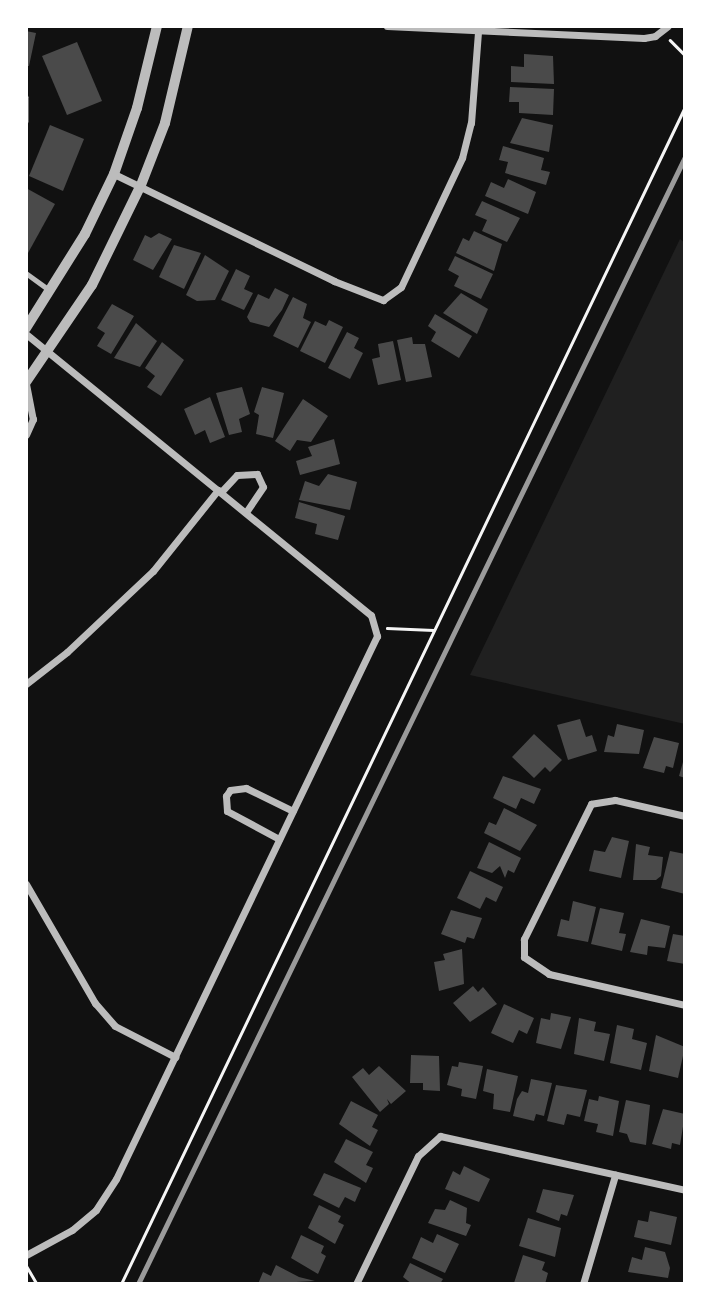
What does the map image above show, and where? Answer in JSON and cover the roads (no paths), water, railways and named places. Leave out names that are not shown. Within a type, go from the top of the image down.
[{"type":"street","points":[[26,328],[52,291],[114,174],[137,108],[157,26]]},
{"type":"street","points":[[26,435],[33,419],[26,383],[92,285],[141,186],[165,123],[188,26]]},
{"type":"street","points":[[387,26],[643,38],[665,28]]},
{"type":"street","points":[[114,174],[334,281],[383,300],[401,287],[462,158],[471,123],[478,31]]},
{"type":"street","points":[[26,334],[49,350],[371,615],[377,628],[293,811],[116,1179],[96,1210],[72,1230],[26,1255]]},
{"type":"street","points":[[26,684],[92,631],[152,571],[220,491],[237,475],[257,474],[263,488],[246,512]]},
{"type":"street","points":[[279,839],[227,811],[226,796],[230,790],[246,788],[293,811]]},
{"type":"street","points":[[685,816],[615,800],[591,804],[524,939],[524,957],[549,974],[685,1005]]},
{"type":"street","points":[[26,884],[94,1003],[115,1026],[174,1057]]},
{"type":"street","points":[[356,1284],[418,1156],[440,1136],[685,1190]]},
{"type":"street","points":[[583,1284],[615,1175]]},
{"type":"lane","points":[[26,97],[26,121]]},
{"type":"lane","points":[[26,273],[52,291]]},
{"type":"railway","points":[[138,1284],[685,157]]}]
